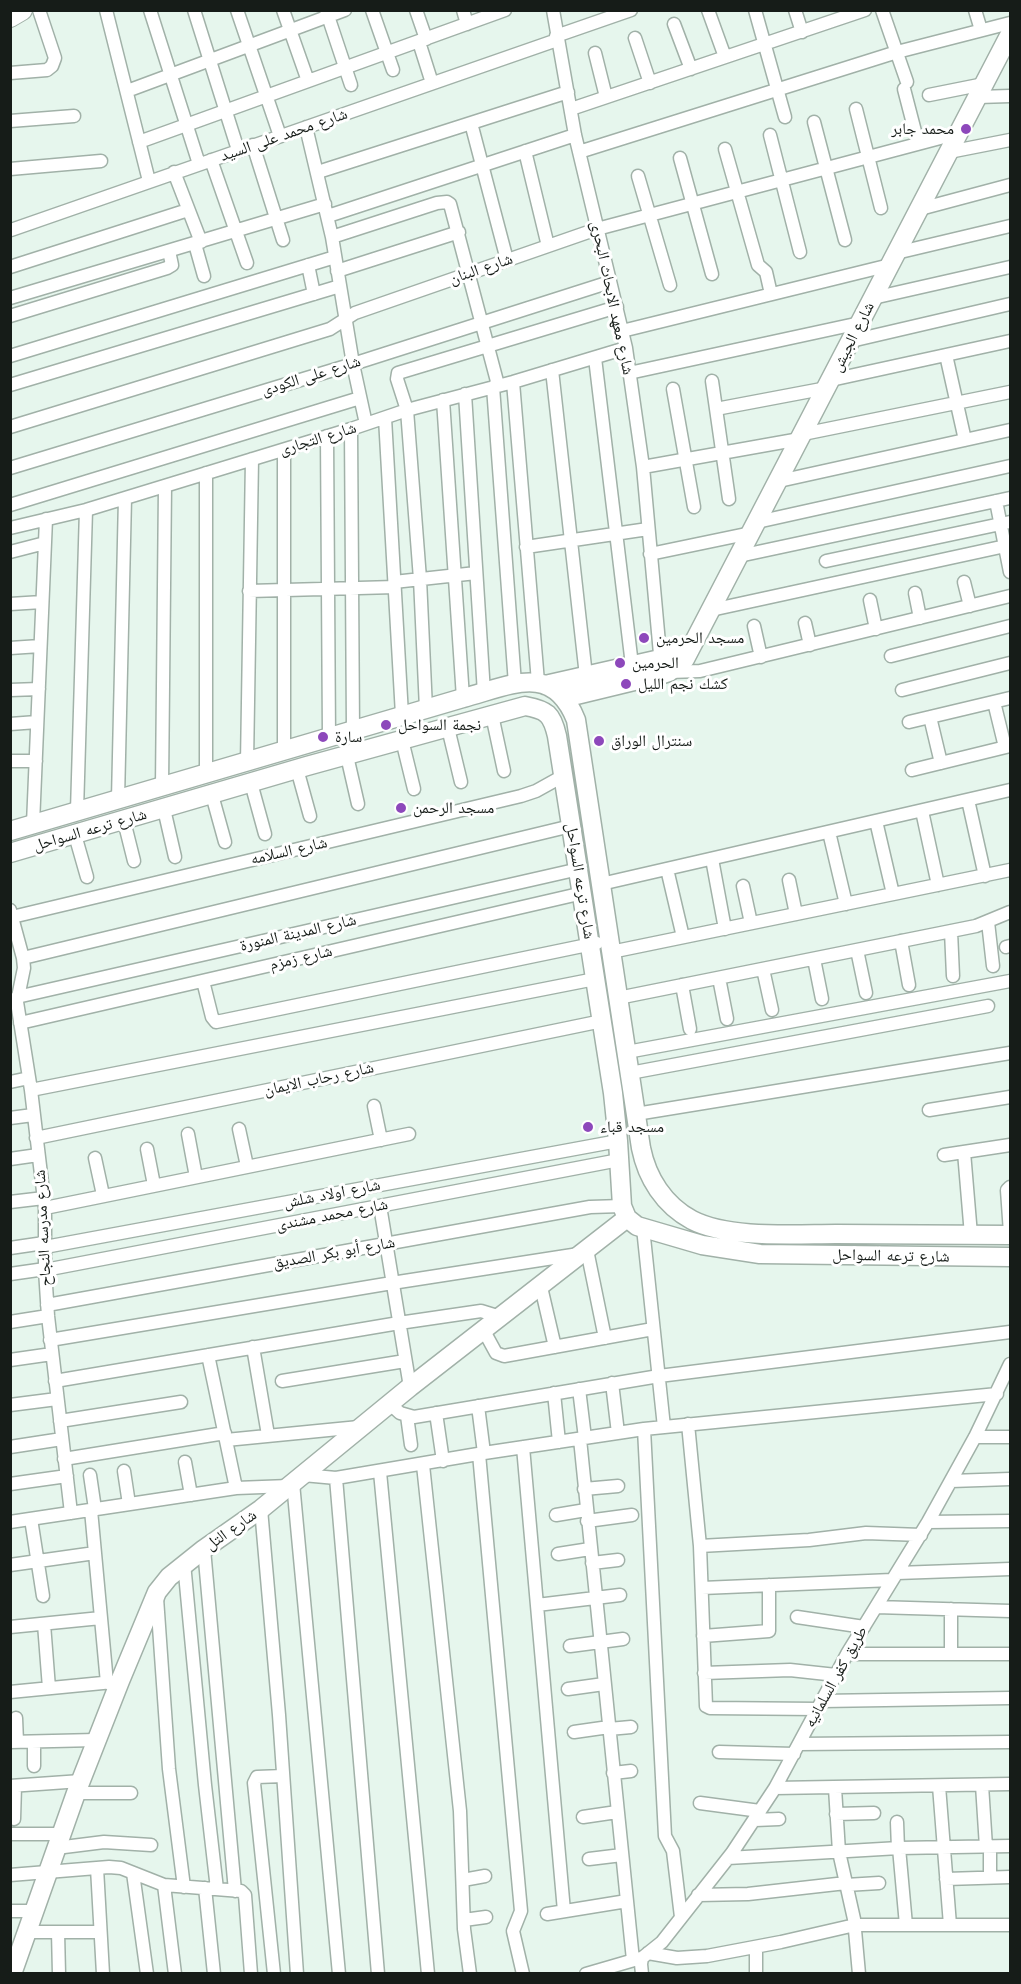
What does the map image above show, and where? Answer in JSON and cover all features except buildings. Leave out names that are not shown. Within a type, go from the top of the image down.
[{"type":"main road","points":[[10,17],[22,10]]},
{"type":"main road","name":"شارع الجيش","points":[[664,668],[685,659],[1011,34]]},
{"type":"main road","points":[[541,683],[586,676],[632,665],[664,668]]},
{"type":"main road","points":[[564,698],[664,668]]},
{"type":"main road","name":"شارع ترعه السواحل","points":[[10,831],[247,763],[426,708],[515,684],[541,683],[564,698],[576,720],[643,1159],[650,1177],[664,1198],[681,1213],[702,1224],[724,1231],[790,1234],[1011,1234]]},
{"type":"main road","name":"شارع ترعه السواحل","points":[[10,853],[525,706],[541,709],[553,720],[579,868],[602,1021],[625,1212],[643,1228],[702,1245],[760,1254],[1011,1257]]},
{"type":"main road","points":[[301,746],[302,768]]},
{"type":"main road","points":[[198,777],[205,797]]},
{"type":"main road","name":"شارع التل","points":[[12,1974],[96,1740],[113,1682],[157,1592],[184,1563],[261,1509],[410,1388],[585,1252],[625,1212]]},
{"type":"main road","points":[[790,1234],[791,1255]]},
{"type":"street","points":[[10,73],[47,70],[54,63],[55,58],[39,10]]},
{"type":"street","points":[[106,10],[149,181]]},
{"type":"street","points":[[150,10],[186,125],[237,230],[247,263]]},
{"type":"street","points":[[194,10],[238,150]]},
{"type":"street","points":[[237,10],[280,136]]},
{"type":"street","points":[[283,10],[308,81]]},
{"type":"street","points":[[127,91],[327,14],[345,10]]},
{"type":"street","points":[[372,10],[393,70]]},
{"type":"street","points":[[416,10],[432,83]]},
{"type":"street","points":[[463,10],[467,24]]},
{"type":"street","points":[[139,142],[505,10]]},
{"type":"street","name":"شارع معهد الابحاث البحرى","points":[[553,10],[575,135],[626,348],[643,467],[650,554],[664,668]]},
{"type":"street","name":"شارع محمد على السيد","points":[[11,230],[432,83],[631,10]]},
{"type":"street","points":[[708,10],[725,57]]},
{"type":"street","points":[[755,10],[785,117]]},
{"type":"street","points":[[795,10],[802,32]]},
{"type":"street","points":[[571,109],[802,32],[835,15],[865,10]]},
{"type":"street","points":[[882,10],[897,52],[918,143]]},
{"type":"street","points":[[975,10],[981,30]]},
{"type":"street","points":[[327,14],[351,85]]},
{"type":"street","points":[[579,152],[897,52],[1011,23]]},
{"type":"street","points":[[674,24],[691,69]]},
{"type":"street","points":[[635,38],[650,82]]},
{"type":"street","points":[[595,53],[606,97]]},
{"type":"street","points":[[929,95],[981,91],[1011,96]]},
{"type":"street","points":[[318,172],[568,92]]},
{"type":"street","points":[[856,109],[881,208]]},
{"type":"street","points":[[10,121],[74,116]]},
{"type":"street","points":[[814,122],[845,240]]},
{"type":"street","points":[[471,123],[507,260]]},
{"type":"street","points":[[306,127],[332,237],[353,364],[366,424]]},
{"type":"street","name":"شارع البنان","points":[[10,427],[330,329],[355,313],[597,229],[959,133]]},
{"type":"street","points":[[10,298],[237,230],[277,219],[326,210],[482,165],[575,135]]},
{"type":"street","points":[[770,135],[800,252]]},
{"type":"street","points":[[949,152],[1011,140]]},
{"type":"street","points":[[253,145],[283,240]]},
{"type":"street","points":[[725,149],[758,265],[766,272],[771,294]]},
{"type":"street","points":[[525,151],[548,246]]},
{"type":"street","points":[[680,158],[712,274]]},
{"type":"street","points":[[10,169],[101,161]]},
{"type":"street","points":[[174,172],[198,243],[204,276]]},
{"type":"street","points":[[638,176],[669,285]]},
{"type":"street","points":[[920,209],[1011,185]]},
{"type":"street","points":[[332,237],[437,203],[450,204],[470,273],[496,386],[515,684]]},
{"type":"street","points":[[10,267],[188,210]]},
{"type":"street","points":[[10,226],[10,236]]},
{"type":"street","points":[[622,331],[771,294],[1011,226]]},
{"type":"street","points":[[337,271],[459,232]]},
{"type":"street","points":[[10,316],[167,268],[172,265],[169,251]]},
{"type":"street","points":[[10,356],[335,257]]},
{"type":"street","points":[[308,265],[314,294]]},
{"type":"street","points":[[873,298],[1011,267]]},
{"type":"street","name":"شارع على الكودى","points":[[10,468],[353,364],[610,282]]},
{"type":"street","points":[[10,385],[340,286]]},
{"type":"street","points":[[851,341],[1011,304]]},
{"type":"street","points":[[426,708],[420,579],[407,410],[398,373],[617,307]]},
{"type":"street","points":[[629,373],[860,323]]},
{"type":"street","points":[[716,409],[1011,341]]},
{"type":"street","name":"شارع التجارى","points":[[10,528],[86,510],[407,410],[513,382],[626,348]]},
{"type":"street","points":[[946,355],[965,440]]},
{"type":"street","points":[[595,357],[632,665]]},
{"type":"street","points":[[552,370],[586,676]]},
{"type":"street","points":[[712,381],[729,500]]},
{"type":"street","points":[[513,382],[526,547],[541,683]]},
{"type":"street","points":[[674,389],[694,507]]},
{"type":"street","points":[[643,467],[723,453],[1011,392]]},
{"type":"street","points":[[465,394],[484,693]]},
{"type":"street","points":[[10,505],[360,398]]},
{"type":"street","points":[[444,400],[463,698]]},
{"type":"street","points":[[385,418],[402,715]]},
{"type":"street","points":[[351,429],[353,731]]},
{"type":"street","points":[[778,481],[1011,430]]},
{"type":"street","points":[[327,436],[329,738]]},
{"type":"street","points":[[284,450],[284,752]]},
{"type":"street","points":[[247,763],[252,459]]},
{"type":"street","points":[[650,554],[1011,466]]},
{"type":"street","points":[[198,777],[206,473]]},
{"type":"street","points":[[162,787],[165,486]]},
{"type":"street","points":[[118,800],[125,498]]},
{"type":"street","points":[[739,556],[1011,498]]},
{"type":"street","points":[[996,501],[1006,523],[1011,572]]},
{"type":"street","points":[[77,811],[86,510]]},
{"type":"street","points":[[33,824],[46,519]]},
{"type":"street","points":[[826,561],[1006,523]]},
{"type":"street","points":[[526,547],[648,529]]},
{"type":"street","points":[[10,552],[45,543]]},
{"type":"street","points":[[711,610],[1008,545]]},
{"type":"street","points":[[249,591],[352,589],[477,573]]},
{"type":"street","points":[[964,582],[970,606]]},
{"type":"street","points":[[915,593],[920,618]]},
{"type":"street","points":[[664,668],[679,673],[700,671],[1011,596]]},
{"type":"street","points":[[870,600],[876,629]]},
{"type":"street","points":[[10,604],[42,602]]},
{"type":"street","points":[[805,623],[810,645]]},
{"type":"street","points":[[754,626],[760,657]]},
{"type":"street","points":[[891,656],[1011,626]]},
{"type":"street","points":[[10,648],[40,646]]},
{"type":"street","points":[[902,690],[1011,663]]},
{"type":"street","points":[[10,690],[39,689]]},
{"type":"street","points":[[909,722],[1011,698]]},
{"type":"street","points":[[912,770],[1008,747],[994,702]]},
{"type":"street","points":[[492,715],[504,771]]},
{"type":"street","points":[[930,717],[941,763]]},
{"type":"street","points":[[10,724],[37,722]]},
{"type":"street","points":[[448,728],[461,782]]},
{"type":"street","points":[[402,740],[414,789]]},
{"type":"street","points":[[347,756],[358,804]]},
{"type":"street","points":[[10,761],[36,761]]},
{"type":"street","points":[[302,768],[310,816]]},
{"type":"street","name":"شارع السلامه","points":[[11,914],[521,796],[563,776]]},
{"type":"street","points":[[251,783],[265,834]]},
{"type":"street","points":[[601,884],[1010,792]]},
{"type":"street","points":[[205,797],[225,842]]},
{"type":"street","points":[[968,800],[985,876]]},
{"type":"street","points":[[164,809],[175,857]]},
{"type":"street","points":[[922,811],[938,885]]},
{"type":"street","points":[[124,821],[134,861]]},
{"type":"street","points":[[876,821],[893,894]]},
{"type":"street","points":[[23,958],[571,825]]},
{"type":"street","points":[[829,832],[846,904]]},
{"type":"street","points":[[75,835],[87,877]]},
{"type":"street","points":[[712,859],[725,928]]},
{"type":"street","name":"شارع المدينة المنورة","points":[[15,1001],[579,868]]},
{"type":"street","points":[[667,869],[683,937]]},
{"type":"street","points":[[204,981],[213,1020],[220,1022],[590,945],[610,946],[683,937],[1011,870]]},
{"type":"street","points":[[789,880],[796,914]]},
{"type":"street","points":[[742,886],[751,923]]},
{"type":"street","name":"شارع زمزم","points":[[17,1031],[204,981],[583,893]]},
{"type":"street","points":[[618,998],[951,931],[988,922],[1011,912]]},
{"type":"street","name":"شارع مدرسه النجاح","points":[[11,914],[13,933],[23,958],[16,977],[17,1031],[30,1084],[39,1155],[44,1203],[47,1310],[71,1513]]},
{"type":"street","points":[[988,922],[993,966]]},
{"type":"street","points":[[951,931],[953,976]]},
{"type":"street","points":[[901,941],[909,985]]},
{"type":"street","points":[[857,950],[866,993]]},
{"type":"street","points":[[814,959],[822,999]]},
{"type":"street","points":[[763,969],[772,1010]]},
{"type":"street","points":[[718,978],[727,1019]]},
{"type":"street","points":[[10,1082],[30,1084],[213,1055],[595,979]]},
{"type":"street","points":[[627,1052],[1011,981]]},
{"type":"street","points":[[682,985],[690,1029]]},
{"type":"street","points":[[630,1073],[988,1006]]},
{"type":"street","name":"شارع رحاب الايمان","points":[[36,1138],[602,1021]]},
{"type":"street","points":[[636,1114],[1011,1053]]},
{"type":"street","points":[[929,1110],[1011,1097]]},
{"type":"street","points":[[374,1106],[381,1140]]},
{"type":"street","points":[[10,1118],[33,1115]]},
{"type":"street","points":[[239,1129],[247,1166]]},
{"type":"street","points":[[188,1134],[196,1177]]},
{"type":"street","points":[[10,1202],[44,1203],[103,1195],[409,1134]]},
{"type":"street","name":"شارع اولاد شلش","points":[[10,1248],[44,1245],[618,1141]]},
{"type":"street","points":[[944,1155],[1011,1145]]},
{"type":"street","points":[[147,1149],[154,1185]]},
{"type":"street","points":[[964,1152],[971,1234]]},
{"type":"street","points":[[10,1159],[39,1155]]},
{"type":"street","points":[[95,1158],[103,1195]]},
{"type":"street","name":"شارع محمد مشندى","points":[[10,1274],[45,1270],[619,1160]]},
{"type":"street","points":[[1011,1187],[1007,1190],[1011,1234]]},
{"type":"street","points":[[380,1206],[410,1388]]},
{"type":"street","name":"شارع أبو بكر الصديق","points":[[10,1322],[47,1310],[590,1207],[625,1212]]},
{"type":"street","points":[[643,1228],[664,1427]]},
{"type":"street","points":[[50,1340],[585,1252],[604,1338]]},
{"type":"street","points":[[541,1287],[555,1347]]},
{"type":"street","points":[[55,1381],[481,1311],[494,1315],[499,1320]]},
{"type":"street","points":[[484,1331],[493,1349],[500,1355],[653,1329]]},
{"type":"street","points":[[390,1404],[407,1416],[436,1413],[659,1376],[1011,1332]]},
{"type":"street","points":[[253,1347],[268,1435]]},
{"type":"street","points":[[10,1360],[52,1354]]},
{"type":"street","points":[[208,1355],[236,1488]]},
{"type":"street","points":[[282,1381],[405,1361]]},
{"type":"street","name":"طريق كفر السلمانيه","points":[[641,1957],[662,1942],[728,1857],[775,1788],[847,1654],[921,1535],[975,1437],[1011,1364]]},
{"type":"street","points":[[612,1383],[618,1433]]},
{"type":"street","points":[[579,1389],[584,1489],[617,1812],[627,1901],[641,1957],[642,1974]]},
{"type":"street","points":[[554,1393],[559,1442]]},
{"type":"street","points":[[10,1522],[236,1488],[336,1479],[482,1453],[644,1429],[996,1396],[1011,1397]]},
{"type":"street","points":[[10,1405],[57,1399]]},
{"type":"street","points":[[60,1421],[181,1402]]},
{"type":"street","points":[[478,1406],[520,1894],[520,1917],[513,1931],[523,1974]]},
{"type":"street","points":[[436,1413],[443,1461]]},
{"type":"street","points":[[407,1416],[411,1445]]},
{"type":"street","points":[[688,1424],[700,1546],[705,1704],[710,1708],[1011,1698]]},
{"type":"street","points":[[64,1459],[225,1436],[268,1435],[361,1427]]},
{"type":"street","points":[[644,1429],[666,1836],[673,1851],[681,1917]]},
{"type":"street","points":[[975,1437],[1011,1437]]},
{"type":"street","points":[[10,1447],[62,1439]]},
{"type":"street","points":[[523,1447],[564,1911]]},
{"type":"street","points":[[185,1462],[191,1495]]},
{"type":"street","points":[[423,1465],[459,1801],[464,1920],[470,1974]]},
{"type":"street","points":[[124,1471],[129,1504]]},
{"type":"street","points":[[380,1472],[428,1974]]},
{"type":"street","points":[[10,1692],[113,1682],[101,1618],[94,1553],[90,1475]]},
{"type":"street","points":[[10,1484],[67,1476]]},
{"type":"street","points":[[336,1479],[378,1974]]},
{"type":"street","points":[[951,1481],[1011,1479]]},
{"type":"street","points":[[295,1482],[339,1974]]},
{"type":"street","points":[[584,1489],[618,1486]]},
{"type":"street","points":[[261,1509],[297,1974]]},
{"type":"street","points":[[556,1515],[632,1515]]},
{"type":"street","points":[[31,1519],[43,1596]]},
{"type":"street","points":[[928,1522],[1011,1521]]},
{"type":"street","points":[[700,1546],[809,1540],[866,1533],[921,1535]]},
{"type":"street","points":[[204,1548],[239,1891],[251,1974]]},
{"type":"street","points":[[558,1554],[590,1549]]},
{"type":"street","points":[[10,1565],[94,1553]]},
{"type":"street","points":[[592,1563],[618,1560]]},
{"type":"street","points":[[184,1563],[205,1785],[214,1974]]},
{"type":"street","points":[[702,1588],[1011,1569]]},
{"type":"street","points":[[703,1636],[769,1631],[769,1585]]},
{"type":"street","points":[[157,1592],[164,1709],[174,1816],[184,1887]]},
{"type":"street","points":[[537,1605],[620,1595]]},
{"type":"street","points":[[876,1606],[1011,1611]]},
{"type":"street","points":[[951,1609],[951,1654]]},
{"type":"street","points":[[797,1617],[864,1627]]},
{"type":"street","points":[[11,1623],[44,1624],[101,1618]]},
{"type":"street","points":[[44,1624],[50,1688]]},
{"type":"street","points":[[570,1646],[623,1639]]},
{"type":"street","points":[[847,1654],[1011,1654]]},
{"type":"street","points":[[704,1673],[790,1670],[836,1675]]},
{"type":"street","points":[[568,1689],[604,1684]]},
{"type":"street","points":[[16,1718],[14,1742],[96,1740]]},
{"type":"street","points":[[574,1732],[631,1727]]},
{"type":"street","points":[[34,1742],[34,1766]]},
{"type":"street","points":[[719,1752],[1011,1742]]},
{"type":"street","points":[[613,1773],[631,1772]]},
{"type":"street","points":[[274,1974],[254,1783],[257,1778],[283,1776]]},
{"type":"street","points":[[775,1788],[1011,1784]]},
{"type":"street","points":[[982,1785],[990,1877]]},
{"type":"street","points":[[14,1819],[13,1786],[78,1787],[131,1793]]},
{"type":"street","points":[[939,1786],[950,1925]]},
{"type":"street","points":[[835,1788],[839,1851],[855,1925],[859,1974]]},
{"type":"street","points":[[700,1803],[779,1819]]},
{"type":"street","points":[[583,1817],[617,1812]]},
{"type":"street","points":[[836,1814],[874,1813]]},
{"type":"street","points":[[897,1822],[906,1925]]},
{"type":"street","points":[[10,1834],[59,1841],[151,1845]]},
{"type":"street","points":[[728,1857],[899,1848],[1011,1846]]},
{"type":"street","points":[[589,1859],[622,1855]]},
{"type":"street","points":[[97,1868],[103,1974]]},
{"type":"street","points":[[10,1875],[121,1868],[164,1885],[239,1891]]},
{"type":"street","points":[[133,1873],[147,1974]]},
{"type":"street","points":[[463,1880],[485,1876]]},
{"type":"street","points":[[946,1879],[1011,1877]]},
{"type":"street","points":[[698,1895],[748,1894],[879,1883]]},
{"type":"street","points":[[164,1885],[175,1974]]},
{"type":"street","points":[[548,1914],[627,1901]]},
{"type":"street","points":[[10,1911],[35,1911]]},
{"type":"street","points":[[464,1920],[486,1917]]},
{"type":"street","points":[[586,1974],[641,1957],[692,1958],[756,1947],[855,1925],[1011,1924]]},
{"type":"street","points":[[27,1932],[100,1932]]},
{"type":"street","points":[[58,1932],[59,1974]]},
{"type":"street","points":[[756,1947],[756,1974]]},
{"type":"place","name":"محمد جابر","points":[[966,129]]},
{"type":"place","name":"مسجد الحرمين","points":[[644,638]]},
{"type":"place","name":"الحرمين","points":[[620,663]]},
{"type":"place","name":"كشك نجم الليل","points":[[626,684]]},
{"type":"place","name":"نجمة السواحل","points":[[386,725]]},
{"type":"place","name":"سارة","points":[[323,737]]},
{"type":"place","name":"سنترال الوراق","points":[[599,741]]},
{"type":"place","name":"مسجد الرحمن","points":[[401,808]]},
{"type":"place","name":"مسجد قباء","points":[[588,1127]]}]
